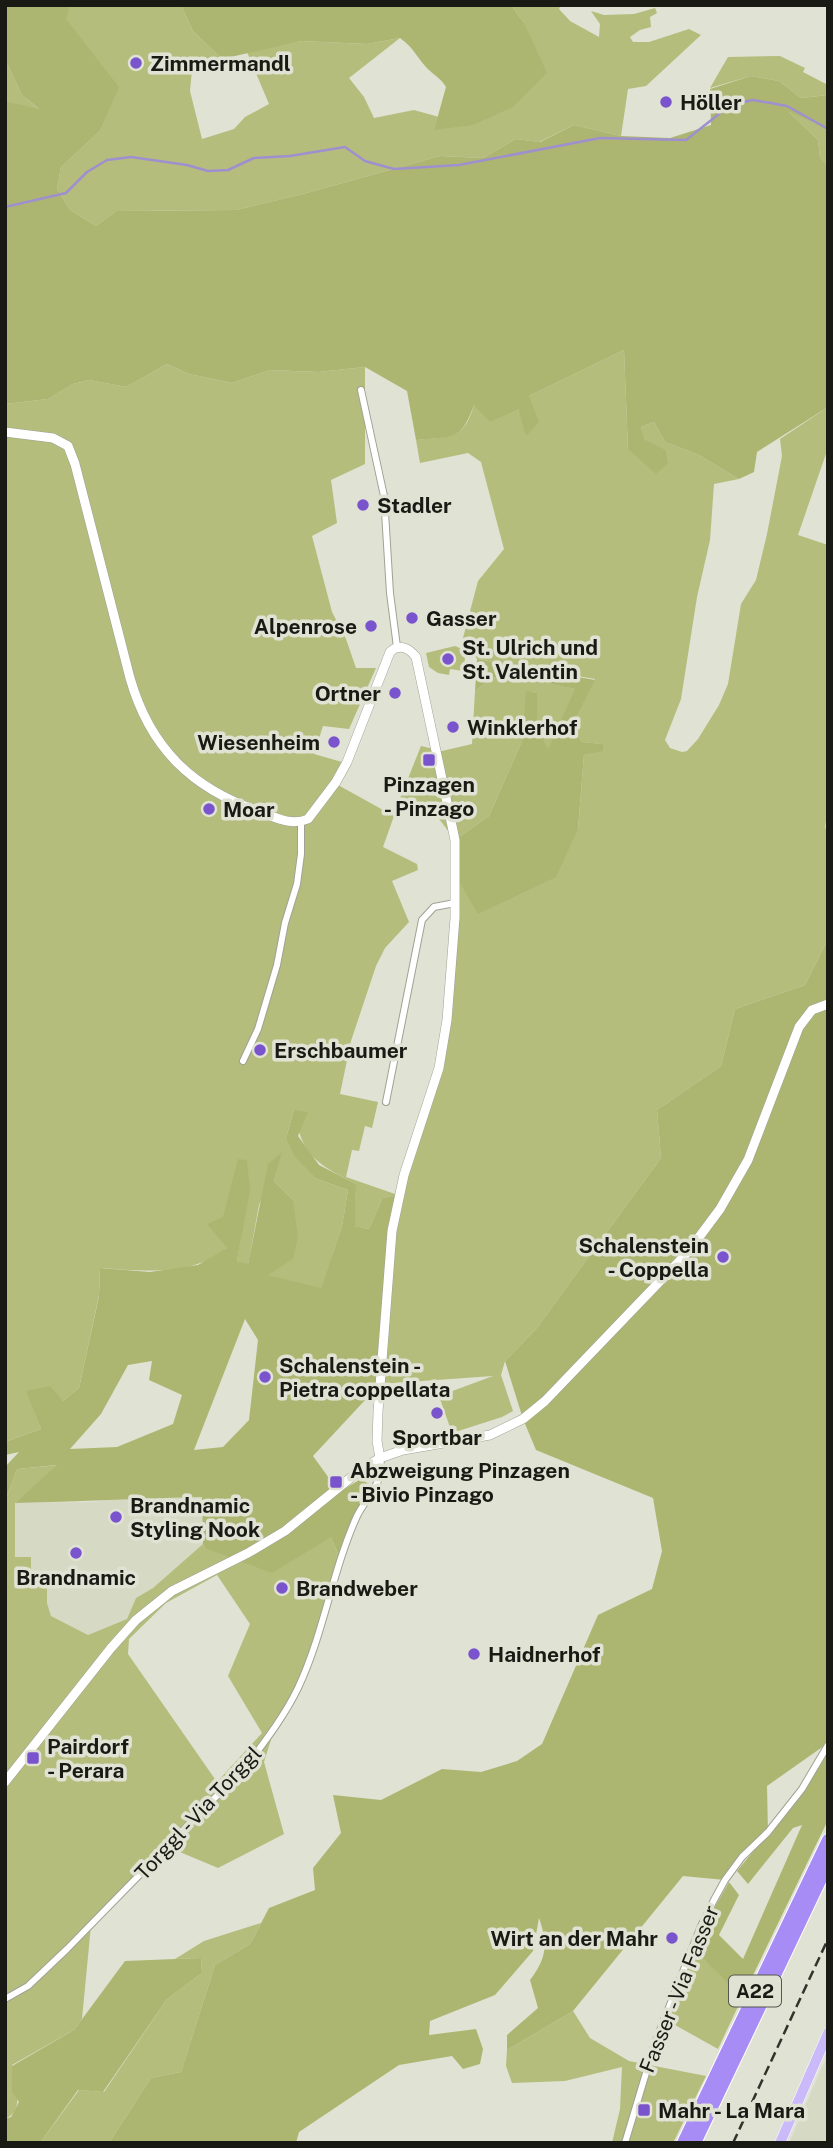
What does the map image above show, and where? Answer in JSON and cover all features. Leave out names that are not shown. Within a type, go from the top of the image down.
[{"type":"highway","name":"A22","points":[[683,2143],[828,1840]]},
{"type":"highway","name":"A22","points":[[695,2143],[828,1864]]},
{"type":"main road","points":[[780,2143],[828,2033]]},
{"type":"street","points":[[361,390],[384,496],[390,593],[397,647]]},
{"type":"street","points":[[5,432],[53,438],[68,446],[75,464],[134,693],[156,739],[182,769],[210,788],[258,811],[288,821],[301,822],[315,811],[347,762],[392,650],[397,647],[409,650],[417,661],[455,840],[455,903],[448,1008],[439,1068],[404,1175],[392,1231],[378,1412],[377,1441],[380,1458]]},
{"type":"street","points":[[243,1061],[258,1029],[297,884],[301,822]]},
{"type":"street","points":[[386,1102],[422,920],[434,907],[455,903]]},
{"type":"street","points":[[5,1782],[111,1648],[145,1612],[172,1591],[285,1531],[359,1471],[380,1458],[403,1450],[489,1434],[523,1419],[553,1393],[701,1236],[733,1190],[748,1160],[799,1027],[812,1010],[828,1004]]},
{"type":"street","name":"Torggl - Via Torggl","points":[[5,1999],[28,1986],[90,1925],[248,1763],[274,1730],[298,1688],[348,1538],[365,1501],[379,1481],[380,1458]]},
{"type":"street","name":"Fasser - Via Fasser","points":[[625,2143],[655,2043],[713,1900],[742,1857],[768,1832],[802,1789],[828,1745]]},
{"type":"shaded area","points":[[202,1497],[203,1544],[153,1588],[136,1598],[127,1619],[88,1635],[51,1616],[47,1603],[47,1577],[30,1577],[15,1557],[15,1503]]},
{"type":"shaded area","points":[[828,2055],[828,2143],[789,2143],[822,2067]]},
{"type":"green space","points":[[5,5],[70,5],[66,19],[119,87],[100,131],[61,167],[57,189],[70,210],[96,226],[116,211],[236,210],[440,156],[483,158],[516,139],[540,142],[574,125],[621,136],[670,138],[711,125],[710,89],[751,76],[779,81],[801,98],[828,95],[828,129],[788,111],[818,140],[820,157],[828,166],[828,407],[757,452],[754,472],[739,479],[697,454],[665,442],[654,422],[641,427],[645,440],[665,449],[668,463],[656,474],[628,449],[624,350],[529,396],[539,422],[526,436],[518,409],[490,422],[474,405],[459,432],[447,437],[416,440],[407,391],[365,367],[318,372],[270,370],[232,383],[189,374],[167,364],[126,387],[89,380],[73,384],[48,399],[5,404],[5,101],[39,109],[22,95],[5,59]]},
{"type":"green space","points":[[70,5],[181,5],[193,31],[222,59],[193,59],[190,91],[202,139],[234,129],[245,117],[269,104],[247,52],[301,41],[367,44],[400,38],[349,78],[364,97],[374,118],[414,110],[439,117],[434,129],[524,23],[511,5],[561,5],[559,9],[570,21],[599,37],[600,24],[591,11],[604,15],[634,14],[655,8],[657,13],[650,17],[651,27],[630,37],[633,42],[649,42],[689,29],[701,35],[646,86],[628,89],[621,136],[574,125],[539,142],[516,139],[483,158],[440,156],[236,210],[116,211],[96,226],[70,210],[57,189],[61,167],[100,131],[118,87],[65,19]]},
{"type":"green space","points":[[181,5],[511,5],[524,23],[547,73],[513,107],[473,125],[434,130],[446,87],[400,38],[367,44],[301,41],[222,59],[193,31]]},
{"type":"green space","points":[[780,56],[805,68],[803,72],[828,85],[828,95],[801,98],[779,81],[751,76],[710,88],[728,57]]},
{"type":"green space","points":[[5,59],[22,95],[41,111],[5,101]]},
{"type":"green space","points":[[786,109],[828,129],[828,166],[820,157],[818,140]]},
{"type":"green space","points":[[624,350],[628,449],[665,449],[645,441],[641,427],[654,422],[665,442],[697,454],[739,479],[714,484],[710,540],[697,597],[681,699],[665,740],[670,748],[682,752],[687,751],[698,739],[719,705],[728,684],[741,604],[756,580],[767,534],[782,456],[780,439],[828,407],[828,448],[798,535],[828,545],[828,807],[825,828],[828,830],[828,939],[805,985],[735,1009],[721,1066],[657,1110],[661,1158],[536,1329],[505,1361],[501,1375],[513,1411],[452,1433],[439,1396],[493,1376],[380,1384],[382,1199],[369,1229],[354,1226],[356,1184],[313,1157],[301,1138],[294,1110],[286,1138],[317,1179],[348,1190],[342,1226],[321,1289],[267,1275],[293,1200],[274,1181],[281,1153],[259,1205],[248,1265],[237,1261],[242,1230],[228,1247],[214,1257],[184,1268],[150,1271],[100,1268],[99,1295],[79,1388],[63,1401],[27,1391],[41,1429],[5,1442],[5,404],[48,399],[73,384],[89,380],[126,387],[167,364],[189,374],[232,383],[270,370],[318,372],[365,367],[365,464],[331,480],[337,523],[312,536],[332,612],[346,639],[356,668],[376,668],[349,729],[323,726],[314,754],[349,764],[338,785],[394,816],[383,847],[417,864],[418,870],[392,881],[409,922],[385,948],[376,966],[351,1041],[340,1094],[378,1102],[372,1128],[365,1126],[359,1151],[352,1150],[346,1177],[398,1195],[439,1068],[456,876],[578,829],[584,755],[603,750],[602,744],[582,742],[572,727],[595,679],[477,659],[463,638],[478,581],[504,549],[481,462],[468,453],[420,463],[416,440],[454,435],[465,426],[474,405],[518,409],[527,435],[529,396]]},
{"type":"green space","points":[[455,646],[462,649],[465,659],[463,671],[450,669],[449,675],[438,673],[429,667],[426,653]]},
{"type":"green space","points":[[477,659],[595,680],[572,727],[582,742],[603,744],[603,751],[584,755],[578,829],[556,877],[478,914],[456,876],[455,840],[489,816],[522,741],[526,691],[537,693],[537,727],[548,749],[575,689],[531,680],[493,677],[475,691]]},
{"type":"green space","points":[[493,677],[531,680],[576,689],[548,750],[537,727],[537,693],[527,692],[522,741],[489,816],[455,840],[430,807],[399,801],[421,746],[442,751],[472,744],[475,691]]},
{"type":"green space","points":[[828,939],[828,1743],[767,1786],[768,1832],[802,1789],[828,1745],[828,1820],[742,1998],[701,1956],[704,1926],[729,1882],[739,1895],[719,1935],[743,1959],[802,1825],[793,1828],[748,1884],[737,1871],[765,1837],[725,1880],[683,1876],[573,2011],[507,2050],[507,2035],[538,2008],[530,1980],[543,1958],[545,1943],[539,1918],[533,1951],[495,1995],[430,2021],[429,2035],[476,2029],[483,2049],[480,2064],[463,2069],[452,2056],[399,2065],[299,2132],[296,2143],[109,2143],[151,2078],[181,2072],[215,1965],[250,1944],[269,1908],[315,1890],[313,1868],[341,1833],[333,1795],[381,1800],[442,1769],[481,1772],[517,1761],[542,1744],[598,1615],[652,1589],[662,1551],[653,1498],[536,1450],[505,1361],[536,1329],[661,1158],[657,1110],[721,1066],[735,1009],[805,985]]},
{"type":"green space","points":[[294,1110],[308,1112],[298,1136],[319,1165],[356,1184],[355,1226],[369,1229],[382,1199],[399,1195],[380,1384],[313,1456],[339,1492],[361,1479],[375,1488],[365,1501],[340,1558],[331,1537],[272,1573],[205,1548],[202,1497],[15,1503],[57,1465],[17,1469],[5,1501],[5,1467],[19,1452],[5,1455],[5,1442],[41,1429],[26,1391],[50,1386],[63,1401],[79,1388],[99,1296],[100,1268],[150,1272],[198,1265],[227,1248],[207,1224],[223,1217],[238,1159],[247,1160],[250,1190],[237,1261],[248,1264],[268,1164],[282,1152],[274,1181],[293,1200],[298,1237],[293,1259],[268,1275],[321,1288],[342,1226],[348,1190],[317,1179],[295,1157],[286,1138]],"holes":[[[245,1319],[258,1340],[249,1420],[223,1447],[194,1450]],[[152,1361],[149,1380],[182,1395],[173,1424],[117,1447],[70,1449],[101,1414],[128,1365]]]},
{"type":"green space","points":[[59,1465],[15,1503],[15,1557],[31,1557],[31,1576],[47,1577],[47,1603],[51,1616],[88,1635],[127,1619],[136,1598],[153,1588],[203,1544],[205,1548],[331,1537],[340,1558],[298,1688],[274,1730],[264,1762],[284,1834],[218,1868],[168,1847],[91,1925],[82,2019],[74,2030],[12,2065],[17,2103],[11,2115],[5,2119],[5,1501],[17,1469]],"holes":[[[217,1575],[250,1624],[228,1676],[262,1733],[217,1782],[128,1654],[129,1639],[166,1603]]]},
{"type":"green space","points":[[261,1923],[250,1944],[215,1965],[181,2072],[151,2078],[109,2143],[40,2143],[79,2090],[104,2092],[167,1999],[202,1973],[201,1958],[175,1959],[204,1941]]},
{"type":"green space","points":[[694,1947],[742,1998],[718,2049],[666,2020]]},
{"type":"green space","points":[[201,1958],[202,1973],[167,1999],[103,2092],[78,2090],[40,2143],[5,2143],[5,2119],[11,2117],[19,2102],[12,2092],[12,2066],[74,2030],[125,1961]]},
{"type":"green space","points":[[573,2011],[590,2038],[629,2061],[706,2076],[673,2143],[612,2143],[620,2109],[622,2067],[565,2081],[512,2083],[506,2066],[507,2050]]},
{"type":"waterway","points":[[5,207],[66,193],[87,172],[107,160],[131,157],[187,165],[208,171],[228,170],[254,158],[290,156],[345,147],[365,161],[394,169],[459,165],[600,138],[686,140],[725,106],[753,100],[787,106],[828,129]]},
{"type":"railway","points":[[733,2143],[828,1939]]},
{"type":"place","name":"Zimmermandl","points":[[136,63]]},
{"type":"place","name":"Höller","points":[[666,102]]},
{"type":"place","name":"Stadler","points":[[363,505]]},
{"type":"place","name":"Gasser","points":[[412,618]]},
{"type":"place","name":"Alpenrose","points":[[371,626]]},
{"type":"place","name":"St. Ulrich und St. Valentin","points":[[448,659]]},
{"type":"place","name":"Ortner","points":[[395,693]]},
{"type":"place","name":"Winklerhof","points":[[453,727]]},
{"type":"place","name":"Wiesenheim","points":[[334,742]]},
{"type":"place","name":"Pinzagen - Pinzago","points":[[429,760]]},
{"type":"place","name":"Moar","points":[[209,809]]},
{"type":"place","name":"Erschbaumer","points":[[260,1050]]},
{"type":"place","name":"Schalenstein - Coppella","points":[[723,1257]]},
{"type":"place","name":"Schalenstein - Pietra coppellata","points":[[265,1377]]},
{"type":"place","name":"Sportbar","points":[[437,1413]]},
{"type":"place","name":"Abzweigung Pinzagen - Bivio Pinzago","points":[[336,1482]]},
{"type":"place","name":"Brandnamic Styling Nook","points":[[116,1517]]},
{"type":"place","name":"Brandnamic","points":[[76,1553]]},
{"type":"place","name":"Brandweber","points":[[282,1588]]},
{"type":"place","name":"Haidnerhof","points":[[474,1654]]},
{"type":"place","name":"Pairdorf - Perara","points":[[33,1758]]},
{"type":"place","name":"Wirt an der Mahr","points":[[672,1938]]},
{"type":"place","name":"Mahr - La Mara","points":[[644,2110]]}]
